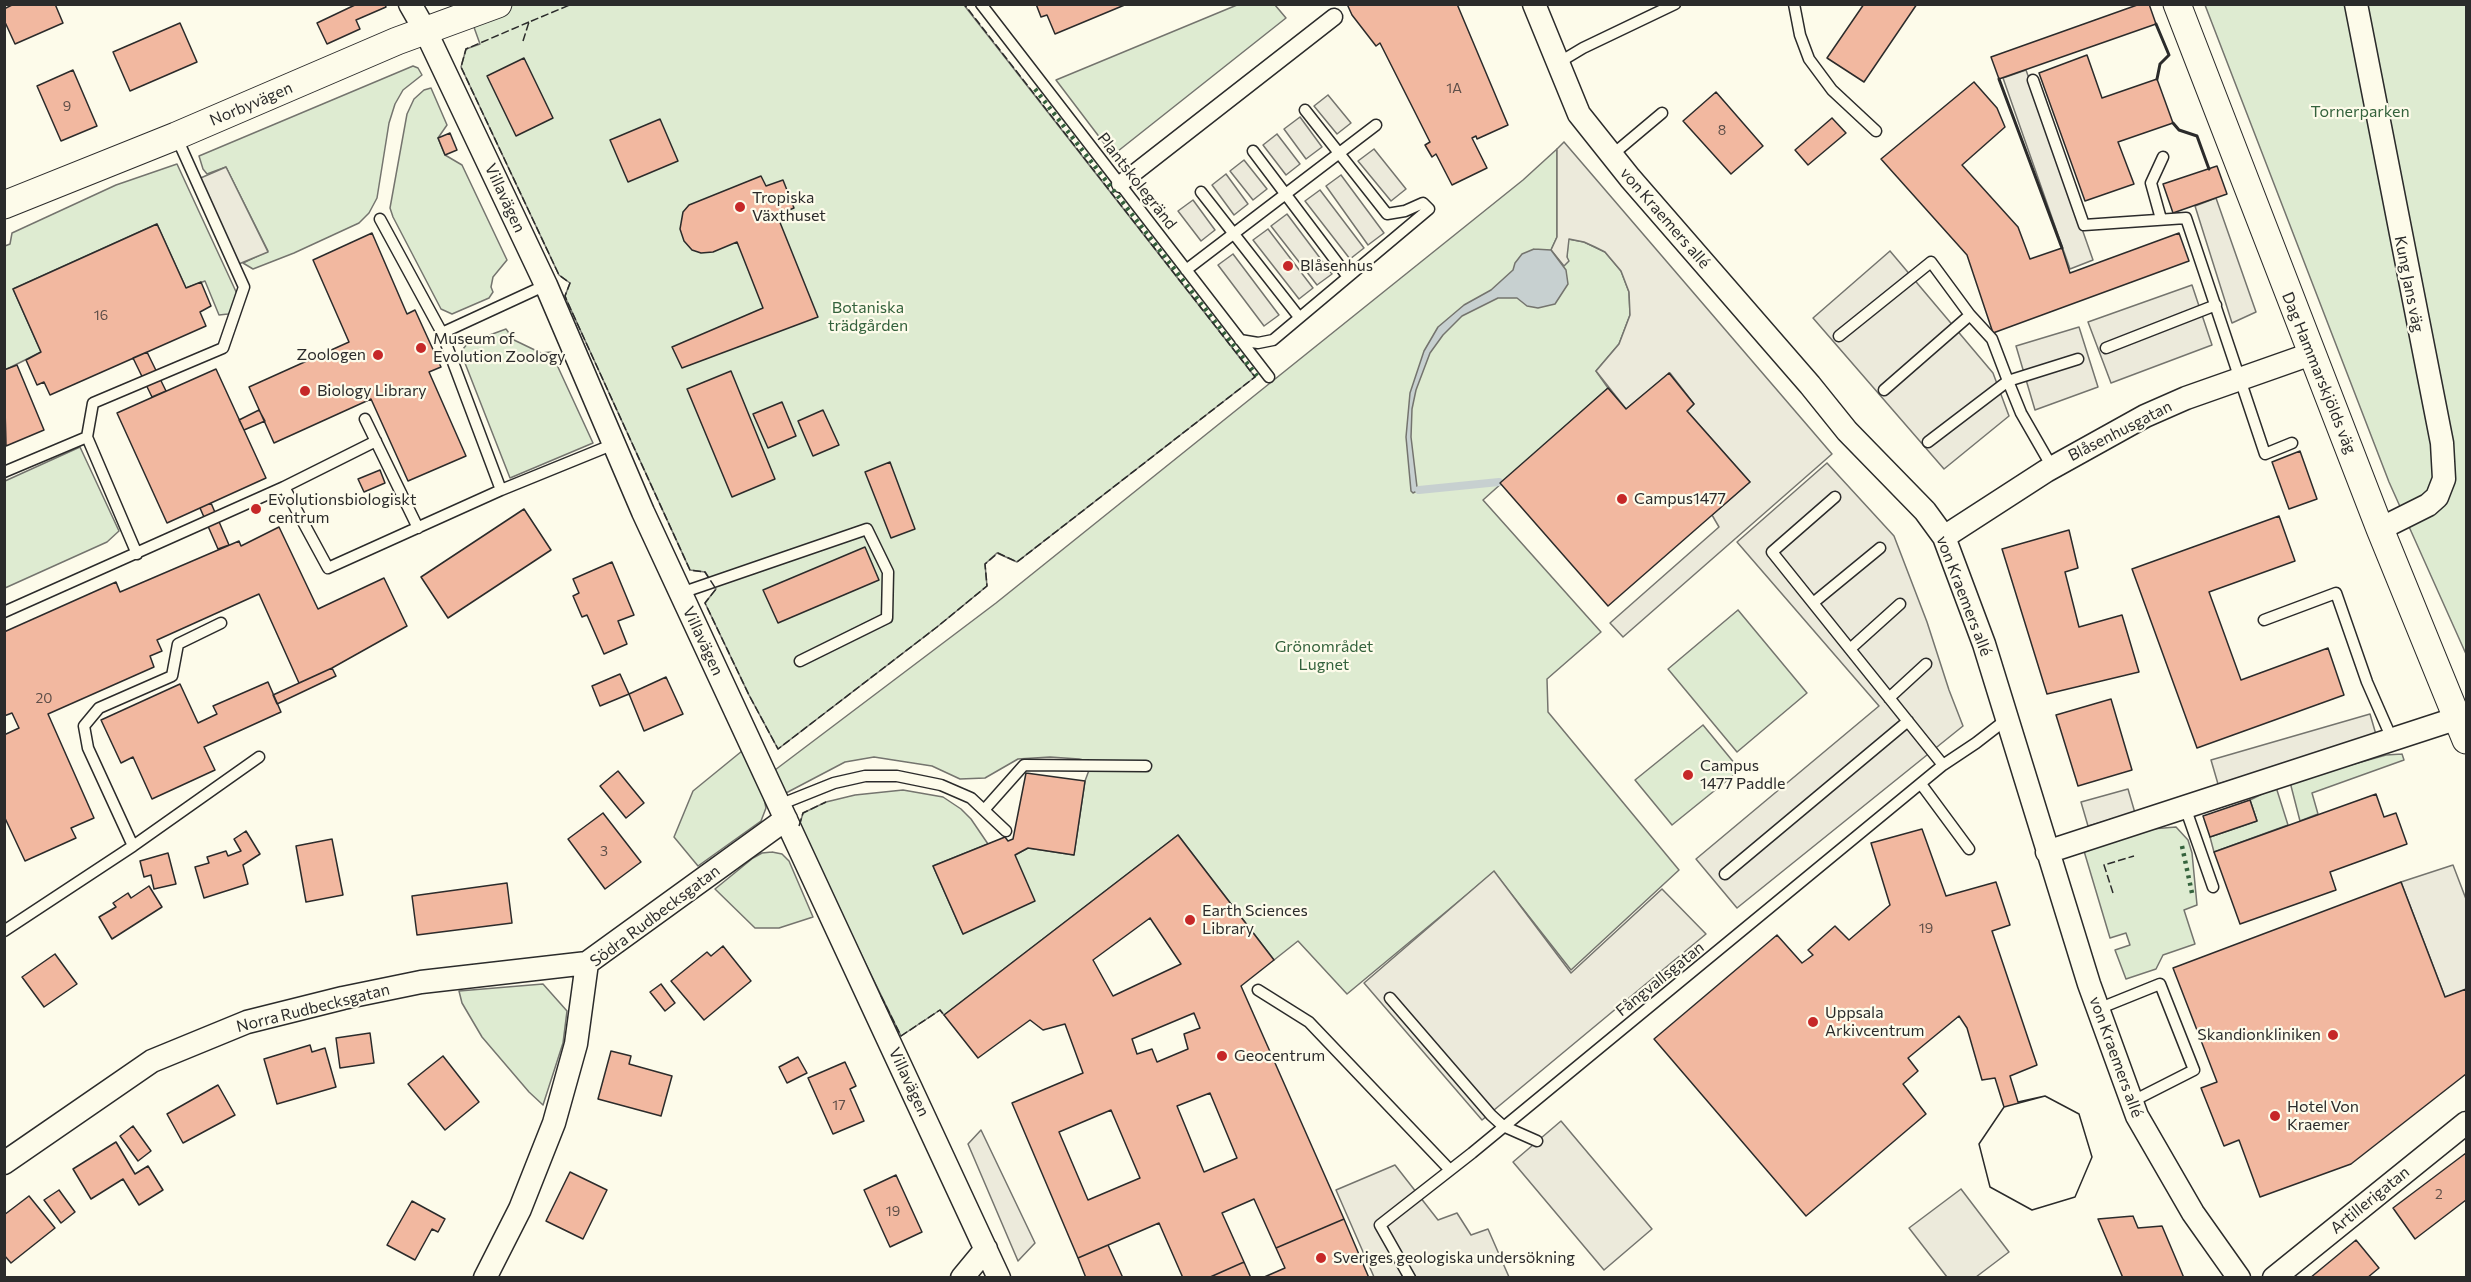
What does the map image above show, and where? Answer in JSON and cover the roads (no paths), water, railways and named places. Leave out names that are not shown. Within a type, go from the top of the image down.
[{"type":"street","name":"Villavägen","points":[[410,4],[426,32],[546,285],[681,593],[999,1278]]},
{"type":"street","name":"Norbyvägen","points":[[4,205],[397,41],[498,4]]},
{"type":"street","name":"von Kraemers allé","points":[[1534,4],[1579,114],[1847,431],[1925,511],[1944,537],[1984,644],[2097,1009],[2131,1102],[2193,1213],[2239,1278]]},
{"type":"street","name":"Dag Hammarskjölds väg","points":[[2177,4],[2311,354],[2462,729]]},
{"type":"street","name":"Kung Jans väg","points":[[2356,4],[2442,443],[2444,479],[2438,497],[2428,505],[2380,529]]},
{"type":"street","points":[[1120,184],[1334,17]]},
{"type":"street","name":"Blåsenhusgatan","points":[[1944,537],[2052,467],[2145,416],[2186,398],[2311,354]]},
{"type":"street","points":[[2047,852],[2392,739],[2462,729]]},
{"type":"street","name":"Södra Rudbecksgatan","points":[[485,1278],[520,1209],[554,1124],[576,1044],[587,963],[783,812]]},
{"type":"street","name":"Norra Rudbecksgatan","points":[[4,1163],[152,1061],[247,1022],[343,998],[421,982],[587,963]]},
{"type":"street","name":"Artillerigatan","points":[[2274,1278],[2466,1123]]},
{"type":"street","points":[[962,1278],[986,1248]]},
{"type":"lane","name":"Plantskolegränd","points":[[981,4],[1269,377]]},
{"type":"lane","points":[[1558,63],[1583,48],[1675,4]]},
{"type":"lane","points":[[1794,4],[1800,35],[1809,59],[1832,90],[1876,131]]},
{"type":"lane","points":[[2033,80],[2084,225],[2186,218],[2265,453],[2292,443]]},
{"type":"lane","points":[[1240,340],[1258,344],[1273,340],[1429,209],[1423,203],[1406,211],[1387,214],[1305,110]]},
{"type":"lane","points":[[1612,155],[1662,113]]},
{"type":"lane","points":[[1186,270],[1376,125]]},
{"type":"lane","points":[[137,554],[87,437],[93,403],[223,348],[244,287],[176,135]]},
{"type":"lane","points":[[1253,151],[1348,277]]},
{"type":"lane","points":[[2161,219],[2151,183],[2163,157]]},
{"type":"lane","points":[[1201,192],[1299,317]]},
{"type":"lane","points":[[380,219],[442,333],[501,489]]},
{"type":"lane","points":[[1839,336],[1931,262],[1970,315],[1992,339],[2021,413],[2052,467]]},
{"type":"lane","points":[[442,333],[546,285]]},
{"type":"lane","points":[[2106,348],[2216,305]]},
{"type":"lane","points":[[1884,390],[1970,315]]},
{"type":"lane","points":[[1928,442],[2008,381],[2078,359]]},
{"type":"lane","points":[[365,419],[418,528]]},
{"type":"lane","points":[[4,472],[87,437]]},
{"type":"lane","points":[[4,612],[284,487],[376,441]]},
{"type":"lane","points":[[284,487],[328,568],[501,489],[614,444]]},
{"type":"lane","points":[[1834,497],[1772,552],[1943,765]]},
{"type":"lane","points":[[681,593],[867,529],[888,572],[887,618],[800,662]]},
{"type":"lane","points":[[1813,603],[1880,548]]},
{"type":"lane","points":[[2264,620],[2336,593],[2367,682],[2392,739]]},
{"type":"lane","points":[[1850,649],[1900,604]]},
{"type":"lane","points":[[133,846],[88,748],[84,726],[99,708],[172,676],[178,644],[221,623]]},
{"type":"lane","points":[[1889,698],[1926,664]]},
{"type":"lane","name":"Fångvallsgatan","points":[[1410,1278],[1380,1225],[1943,765],[2007,719]]},
{"type":"lane","points":[[1725,874],[1908,721]]},
{"type":"lane","points":[[4,931],[133,846],[259,757]]},
{"type":"lane","points":[[984,810],[1024,765],[1146,766]]},
{"type":"lane","points":[[783,812],[834,783],[865,776],[897,776],[941,785],[971,798],[1006,831]]},
{"type":"lane","points":[[1921,784],[1969,849]]},
{"type":"lane","points":[[2186,807],[2213,887]]},
{"type":"lane","points":[[2097,1009],[2160,984],[2194,1070],[2131,1102]]},
{"type":"lane","points":[[1258,990],[1309,1022],[1450,1170]]},
{"type":"lane","points":[[1390,998],[1503,1126],[1537,1141]]},
{"type":"waterway","points":[[1419,490],[1499,482]]},
{"type":"place","name":"Tropiska Växthuset","points":[[740,207]]},
{"type":"place","name":"Blåsenhus","points":[[1288,266]]},
{"type":"place","name":"Museum of Evolution Zoology","points":[[421,348]]},
{"type":"place","name":"Zoologen","points":[[378,355]]},
{"type":"place","name":"Biology Library","points":[[305,391]]},
{"type":"place","name":"Campus1477","points":[[1622,499]]},
{"type":"place","name":"Evolutionsbiologiskt centrum","points":[[256,509]]},
{"type":"place","name":"Campus 1477 Paddle","points":[[1688,775]]},
{"type":"place","name":"Earth Sciences Library","points":[[1190,920]]},
{"type":"place","name":"Uppsala Arkivcentrum","points":[[1813,1022]]},
{"type":"place","name":"Skandionkliniken","points":[[2333,1035]]},
{"type":"place","name":"Geocentrum","points":[[1222,1056]]},
{"type":"place","name":"Hotel Von Kraemer","points":[[2275,1116]]},
{"type":"place","name":"Sveriges geologiska undersökning","points":[[1321,1258]]},
{"type":"park label","name":"Tornerparken","points":[[2360,112]]},
{"type":"park label","name":"Botaniska trädgården","points":[[868,317]]},
{"type":"park label","name":"Grönområdet Lugnet","points":[[1324,656]]}]
